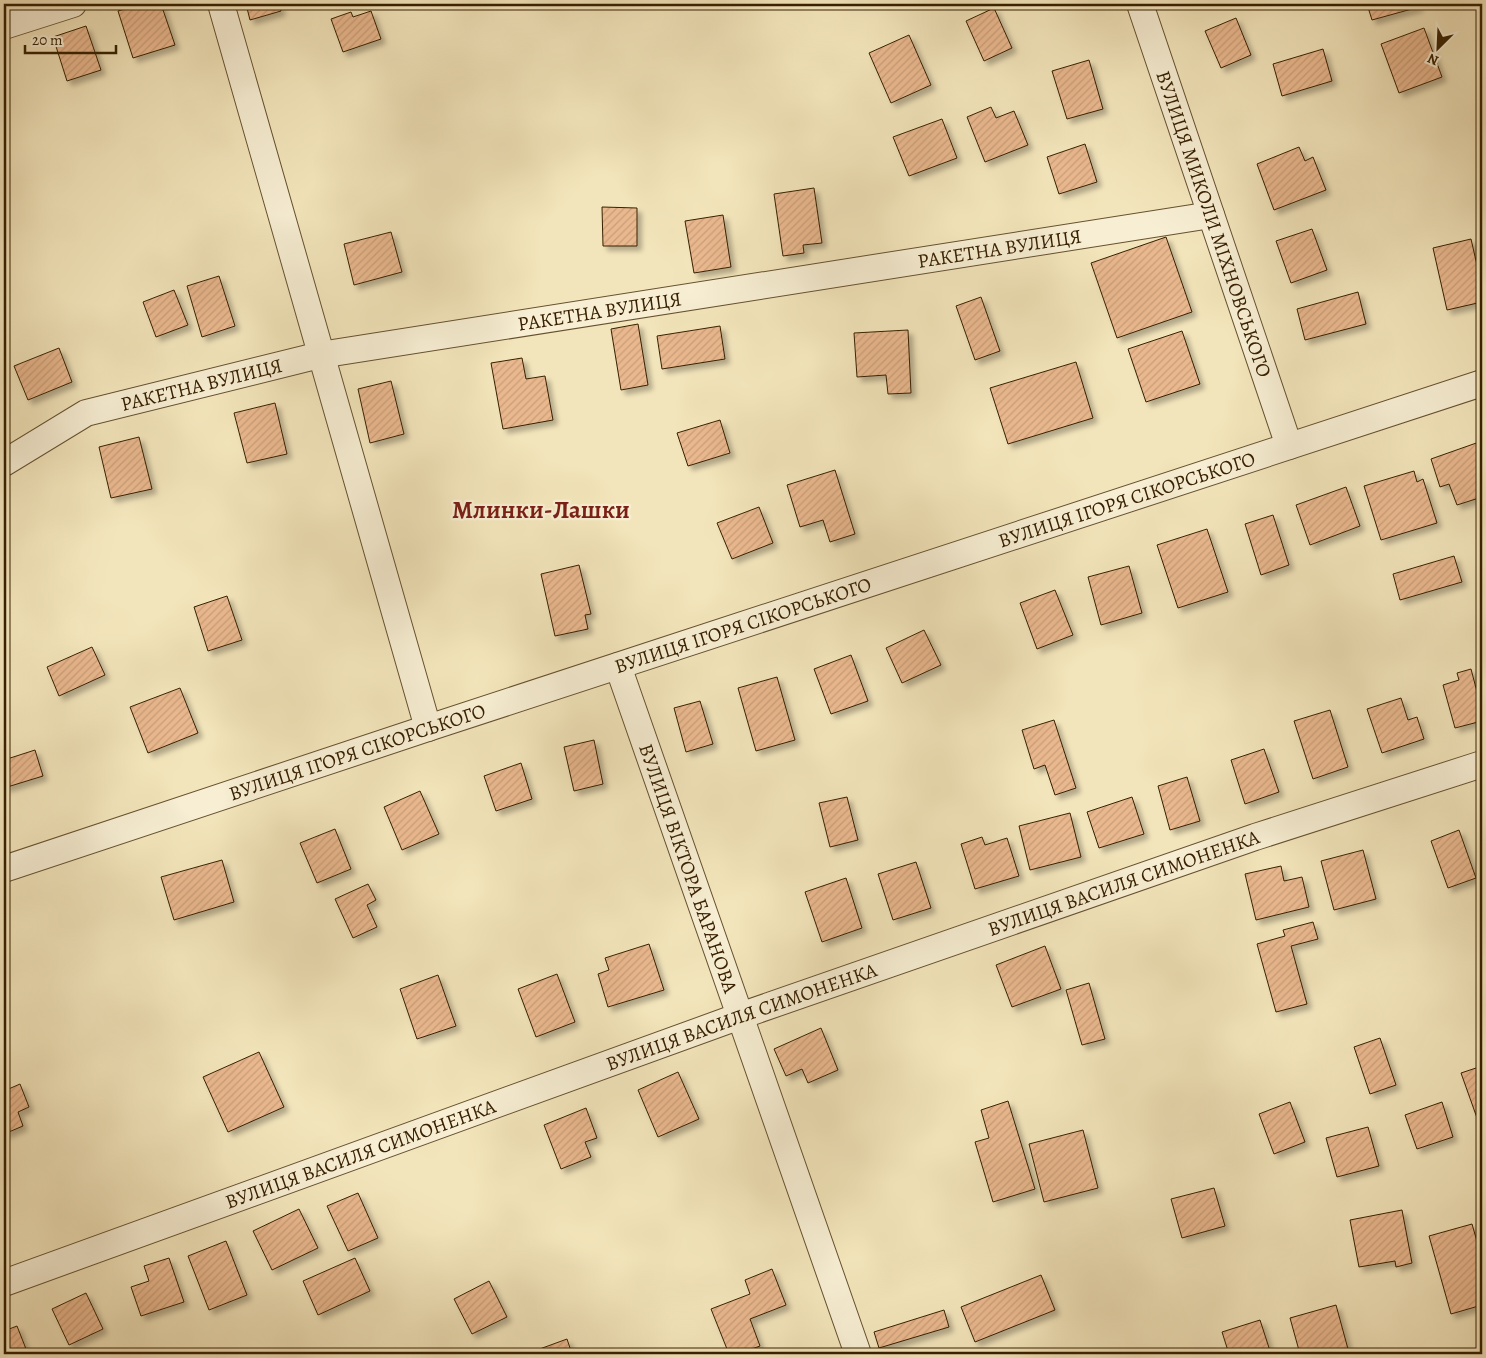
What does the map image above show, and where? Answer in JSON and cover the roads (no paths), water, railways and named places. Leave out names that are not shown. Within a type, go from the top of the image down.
[{"type":"street","points":[[4,26],[73,4]]},
{"type":"street","points":[[221,4],[428,728]]},
{"type":"street","name":"ВУЛИЦЯ МИКОЛИ МІХНОВСЬКОГО","points":[[1140,4],[1289,446]]},
{"type":"street","name":"РАКЕТНА ВУЛИЦЯ","points":[[4,463],[86,414],[320,355],[1211,214]]},
{"type":"street","name":"ВУЛИЦЯ ІГОРЯ СІКОРСЬКОГО","points":[[4,869],[428,728],[1482,383]]},
{"type":"street","name":"ВУЛИЦЯ ВІКТОРА БАРАНОВА","points":[[618,666],[858,1354]]},
{"type":"street","name":"ВУЛИЦЯ ВАСИЛЯ СИМОНЕНКА","points":[[4,1283],[740,1016],[1255,838],[1482,764]]},
{"type":"district","name":"Млинки-Лашки","points":[[541,509]]}]
